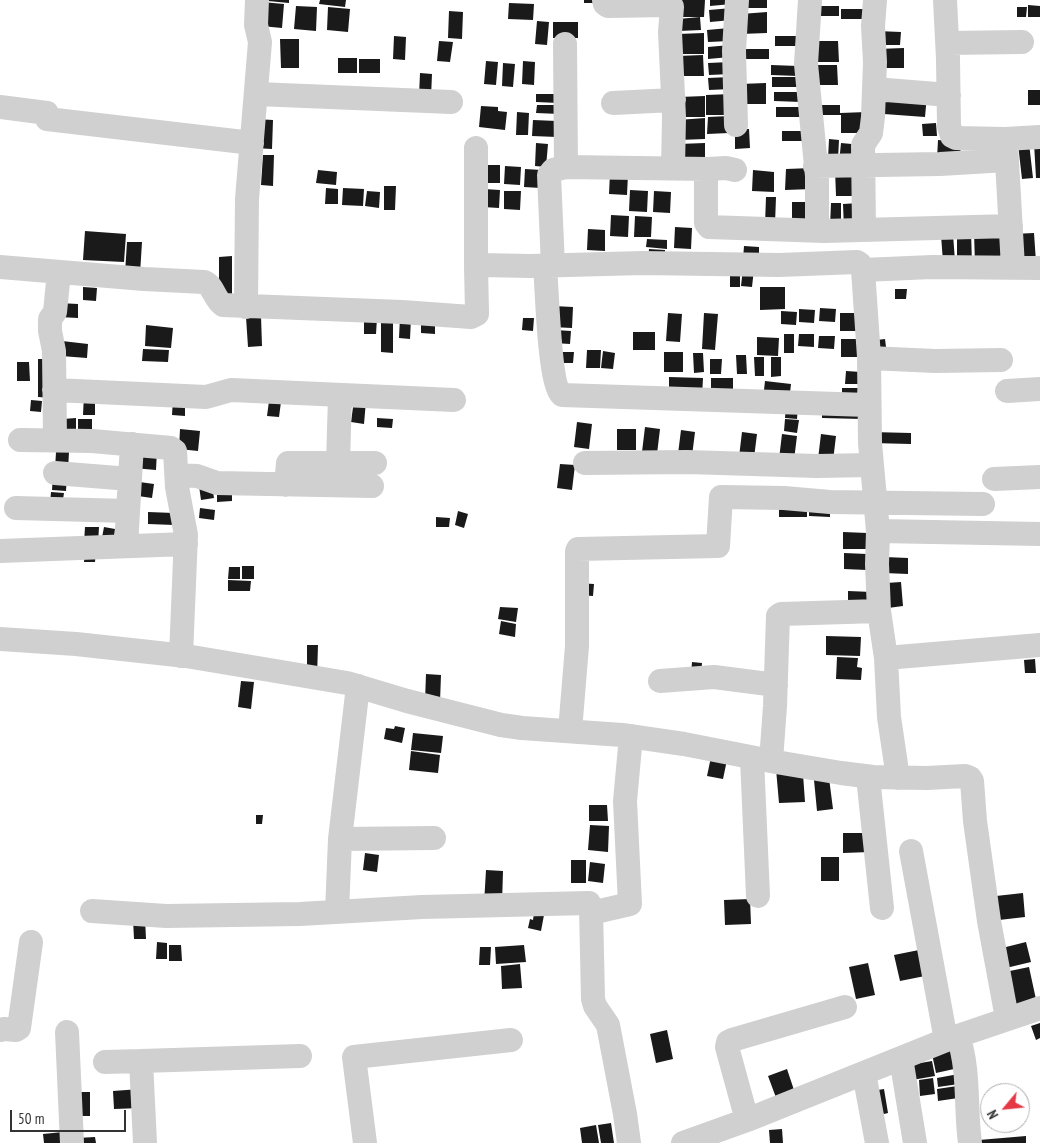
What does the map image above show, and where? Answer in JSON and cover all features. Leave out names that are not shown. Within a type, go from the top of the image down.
[{"type":"street","points":[[246,307],[247,199],[260,42],[256,25],[257,0]]},
{"type":"street","points":[[604,0],[608,6],[672,3],[670,32],[674,100],[673,168]]},
{"type":"street","points":[[736,0],[734,51],[736,125]]},
{"type":"street","points":[[810,0],[806,64],[815,166],[817,230]]},
{"type":"street","points":[[864,230],[863,145],[871,133],[874,89],[875,0]]},
{"type":"street","points":[[945,0],[948,43],[949,126],[952,136],[1006,150]]},
{"type":"street","points":[[948,43],[1022,42]]},
{"type":"street","points":[[565,44],[566,167]]},
{"type":"street","points":[[874,89],[949,95]]},
{"type":"street","points":[[257,94],[451,102]]},
{"type":"street","points":[[612,102],[674,100]]},
{"type":"street","points":[[0,107],[47,116],[252,144]]},
{"type":"street","points":[[815,166],[940,164],[1006,150],[1040,136]]},
{"type":"street","points":[[0,267],[204,282],[208,284],[218,302],[223,305],[402,312],[471,317],[477,314],[476,148]]},
{"type":"street","points":[[1006,150],[1013,267]]},
{"type":"street","points":[[735,170],[726,168],[566,167],[553,170],[548,175],[552,366],[557,390],[562,395],[868,405]]},
{"type":"street","points":[[708,169],[706,175],[706,223],[709,227],[760,230],[864,230],[1011,226]]},
{"type":"street","points":[[476,267],[480,264],[549,266],[643,263],[779,265],[857,262],[862,266],[869,358],[870,390],[868,405],[878,531],[879,611],[886,658],[890,717],[898,778]]},
{"type":"street","points":[[863,270],[932,267],[1040,268]]},
{"type":"street","points":[[55,440],[54,351],[50,319],[55,312],[60,272]]},
{"type":"street","points":[[869,358],[935,361],[1001,360]]},
{"type":"street","points":[[1007,391],[1040,389]]},
{"type":"street","points":[[54,390],[206,397],[231,390],[454,400]]},
{"type":"street","points":[[338,463],[340,396]]},
{"type":"street","points":[[20,440],[92,441],[132,444],[173,449],[176,453],[177,487],[186,529],[181,656]]},
{"type":"street","points":[[126,546],[132,444]]},
{"type":"street","points":[[585,463],[687,462],[817,466],[872,465]]},
{"type":"street","points":[[177,476],[197,476],[217,483],[286,485],[373,475],[338,463],[288,463],[286,485]]},
{"type":"street","points":[[55,473],[130,479]]},
{"type":"street","points":[[994,479],[1040,477]]},
{"type":"street","points":[[570,731],[576,656],[578,548],[718,546],[721,497],[983,504]]},
{"type":"street","points":[[16,508],[128,511]]},
{"type":"street","points":[[878,531],[1040,534]]},
{"type":"street","points":[[0,551],[186,544]]},
{"type":"street","points":[[758,896],[762,760],[776,685],[780,615],[879,611]]},
{"type":"street","points":[[0,639],[84,645],[181,656],[358,686],[407,701],[502,725],[631,736],[868,777],[965,776],[972,781],[975,821],[989,921],[1007,1018]]},
{"type":"street","points":[[886,658],[1040,645]]},
{"type":"street","points":[[660,681],[714,677],[776,685]]},
{"type":"street","points":[[337,912],[340,839],[358,686]]},
{"type":"street","points":[[591,914],[630,904],[625,801],[631,736]]},
{"type":"street","points":[[868,777],[882,908]]},
{"type":"street","points":[[340,839],[434,838]]},
{"type":"street","points":[[911,850],[952,1038],[963,1053],[970,1143]]},
{"type":"street","points":[[92,911],[156,916],[337,912],[422,907],[586,902],[591,905],[593,999],[595,1006],[608,1025],[626,1114],[629,1143]]},
{"type":"street","points":[[0,1030],[16,1030],[19,1028],[32,942]]},
{"type":"street","points":[[747,1120],[727,1047],[728,1042],[845,1007]]},
{"type":"street","points":[[686,1143],[952,1038],[1040,1008]]},
{"type":"street","points":[[67,1032],[72,1143]]},
{"type":"street","points":[[364,1143],[354,1057],[510,1040]]},
{"type":"street","points":[[105,1062],[300,1056]]},
{"type":"street","points":[[901,1058],[915,1143]]},
{"type":"street","points":[[141,1061],[145,1143]]},
{"type":"street","points":[[864,1073],[877,1143]]},
{"type":"building","points":[[289,0],[289,3],[268,1]]},
{"type":"building","points":[[320,0],[346,0],[345,7],[319,4]]},
{"type":"building","points":[[584,0],[596,0],[596,3],[584,3]]},
{"type":"building","points":[[678,0],[705,0],[704,17],[677,17]]},
{"type":"building","points":[[710,0],[732,0],[732,4],[710,6]]},
{"type":"building","points":[[740,0],[767,0],[767,8],[740,8]]},
{"type":"building","points":[[262,2],[284,4],[282,28],[261,26]]},
{"type":"building","points":[[509,3],[534,4],[533,20],[508,19]]},
{"type":"building","points":[[1028,5],[1040,6],[1040,17],[1028,17]]},
{"type":"building","points":[[296,6],[317,7],[316,31],[294,29]]},
{"type":"building","points":[[813,6],[839,6],[839,16],[813,16]]},
{"type":"building","points":[[328,7],[350,9],[348,32],[327,30]]},
{"type":"building","points":[[1017,7],[1027,7],[1026,17],[1017,17]]},
{"type":"building","points":[[732,8],[732,20],[710,22],[709,10]]},
{"type":"building","points":[[841,9],[868,9],[868,19],[841,19]]},
{"type":"building","points":[[449,11],[463,12],[462,39],[448,38]]},
{"type":"building","points":[[767,12],[767,33],[740,34],[741,14]]},
{"type":"building","points":[[700,17],[701,30],[679,31],[678,19]]},
{"type":"building","points":[[537,21],[549,22],[547,45],[535,44]]},
{"type":"building","points":[[553,22],[578,22],[578,38],[553,38]]},
{"type":"building","points":[[729,28],[730,41],[708,42],[707,30]]},
{"type":"building","points":[[877,31],[901,32],[900,45],[876,45]]},
{"type":"building","points":[[704,33],[704,54],[677,54],[678,34]]},
{"type":"building","points":[[394,36],[406,37],[405,60],[393,59]]},
{"type":"building","points":[[775,36],[802,36],[802,46],[775,46]]},
{"type":"building","points":[[280,39],[299,39],[299,68],[281,68]]},
{"type":"building","points":[[439,41],[453,42],[450,62],[437,61]]},
{"type":"building","points":[[812,41],[838,41],[839,62],[812,62]]},
{"type":"building","points":[[730,45],[730,57],[708,59],[708,47]]},
{"type":"building","points":[[904,48],[904,68],[878,68],[878,49]]},
{"type":"building","points":[[742,49],[769,49],[769,59],[742,59]]},
{"type":"building","points":[[703,55],[704,76],[677,76],[677,56]]},
{"type":"building","points":[[338,58],[357,58],[357,73],[338,73]]},
{"type":"building","points":[[359,59],[380,59],[380,73],[359,73]]},
{"type":"building","points":[[486,61],[498,62],[496,85],[484,84]]},
{"type":"building","points":[[523,61],[535,62],[534,85],[522,84]]},
{"type":"building","points":[[730,62],[731,74],[709,75],[708,63]]},
{"type":"building","points":[[503,63],[515,64],[513,87],[502,86]]},
{"type":"building","points":[[771,65],[798,66],[798,76],[771,75]]},
{"type":"building","points":[[811,65],[837,65],[838,85],[811,85]]},
{"type":"building","points":[[420,73],[432,74],[431,97],[419,96]]},
{"type":"building","points":[[730,77],[731,89],[709,90],[708,78]]},
{"type":"building","points":[[772,77],[799,77],[799,87],[772,87]]},
{"type":"building","points":[[766,83],[766,104],[739,104],[740,84]]},
{"type":"building","points":[[1028,90],[1040,90],[1040,105],[1028,105]]},
{"type":"building","points":[[774,92],[801,92],[801,102],[774,101]]},
{"type":"building","points":[[886,92],[927,95],[925,117],[884,114]]},
{"type":"building","points":[[536,94],[559,94],[559,103],[536,102]]},
{"type":"building","points":[[732,94],[733,115],[706,115],[706,95]]},
{"type":"building","points":[[705,96],[705,117],[678,117],[679,97]]},
{"type":"building","points":[[537,105],[560,105],[560,114],[536,113]]},
{"type":"building","points":[[813,105],[840,105],[840,113],[867,112],[868,133],[841,133],[841,115],[813,115]]},
{"type":"building","points":[[481,106],[498,107],[498,111],[507,112],[505,130],[479,127]]},
{"type":"building","points":[[776,107],[803,107],[802,117],[776,117]]},
{"type":"building","points":[[517,112],[529,113],[528,135],[516,135]]},
{"type":"building","points":[[729,116],[729,133],[707,134],[708,117]]},
{"type":"building","points":[[705,118],[705,139],[678,140],[678,120]]},
{"type":"building","points":[[255,119],[273,120],[272,149],[254,148]]},
{"type":"building","points":[[533,120],[557,121],[557,137],[532,136]]},
{"type":"building","points":[[936,123],[937,136],[923,136],[922,124]]},
{"type":"building","points":[[735,129],[749,129],[750,148],[735,149]]},
{"type":"building","points":[[782,131],[809,131],[809,141],[782,141]]},
{"type":"building","points":[[829,139],[839,140],[838,159],[828,159]]},
{"type":"building","points":[[938,140],[961,142],[960,161],[937,159]]},
{"type":"building","points":[[536,143],[548,144],[546,167],[535,166]]},
{"type":"building","points":[[705,143],[705,164],[679,164],[679,144]]},
{"type":"building","points":[[841,143],[862,145],[839,163]]},
{"type":"building","points":[[1029,143],[1033,178],[1022,179],[1018,144]]},
{"type":"building","points":[[1034,143],[1040,143],[1040,178],[1036,178]]},
{"type":"building","points":[[263,155],[274,155],[273,186],[261,185]]},
{"type":"building","points":[[484,165],[500,165],[500,183],[483,183]]},
{"type":"building","points":[[505,166],[521,167],[520,185],[504,184]]},
{"type":"building","points":[[812,168],[812,189],[785,190],[786,169]]},
{"type":"building","points":[[525,169],[542,170],[541,188],[524,187]]},
{"type":"building","points":[[835,169],[858,169],[858,196],[836,196]]},
{"type":"building","points":[[318,170],[337,172],[336,185],[316,183]]},
{"type":"building","points":[[753,170],[774,172],[774,192],[752,191]]},
{"type":"building","points":[[610,173],[628,174],[627,195],[609,194]]},
{"type":"building","points":[[384,186],[396,186],[395,210],[384,210]]},
{"type":"building","points":[[326,188],[338,189],[338,204],[325,204]]},
{"type":"building","points":[[343,188],[364,189],[363,206],[342,205]]},
{"type":"building","points":[[484,189],[500,190],[499,208],[483,207]]},
{"type":"building","points":[[630,190],[648,191],[647,212],[629,211]]},
{"type":"building","points":[[367,191],[380,192],[379,208],[365,206]]},
{"type":"building","points":[[504,191],[521,191],[520,210],[504,209]]},
{"type":"building","points":[[654,191],[671,192],[670,213],[653,212]]},
{"type":"building","points":[[766,197],[776,197],[775,224],[765,224]]},
{"type":"building","points":[[792,202],[809,202],[809,228],[792,228]]},
{"type":"building","points":[[831,203],[841,203],[841,227],[830,227]]},
{"type":"building","points":[[859,203],[860,228],[844,229],[843,204]]},
{"type":"building","points":[[611,215],[629,216],[628,237],[610,236]]},
{"type":"building","points":[[635,216],[652,217],[651,237],[634,237]]},
{"type":"building","points":[[675,227],[692,228],[691,249],[674,248]]},
{"type":"building","points":[[588,229],[605,230],[605,251],[587,250]]},
{"type":"building","points":[[85,231],[126,234],[124,262],[83,260]]},
{"type":"building","points":[[957,231],[971,231],[972,264],[957,264]]},
{"type":"building","points":[[974,232],[1002,232],[1003,265],[975,265]]},
{"type":"building","points":[[1034,233],[1036,262],[1015,263],[1013,234]]},
{"type":"building","points":[[953,234],[955,261],[943,262],[941,235]]},
{"type":"building","points":[[647,239],[667,240],[667,249],[646,247]]},
{"type":"building","points":[[127,242],[142,242],[140,274],[125,273]]},
{"type":"building","points":[[744,246],[759,247],[759,259],[743,259]]},
{"type":"building","points":[[649,249],[665,250],[665,262],[648,261]]},
{"type":"building","points":[[232,256],[232,299],[219,299],[219,257]]},
{"type":"building","points":[[730,267],[740,267],[740,287],[730,287]]},
{"type":"building","points":[[743,268],[754,269],[752,287],[741,286]]},
{"type":"building","points":[[83,287],[97,288],[96,301],[83,300]]},
{"type":"building","points":[[760,287],[785,287],[785,309],[760,310]]},
{"type":"building","points":[[895,289],[907,289],[906,299],[895,299]]},
{"type":"building","points":[[59,303],[78,304],[78,318],[59,317]]},
{"type":"building","points":[[553,306],[573,307],[572,328],[552,327]]},
{"type":"building","points":[[820,308],[836,309],[835,322],[819,321]]},
{"type":"building","points":[[799,309],[815,310],[814,323],[799,322]]},
{"type":"building","points":[[781,311],[797,312],[796,325],[781,324]]},
{"type":"building","points":[[668,313],[682,314],[680,342],[666,341]]},
{"type":"building","points":[[704,313],[718,314],[715,350],[702,349]]},
{"type":"building","points":[[840,313],[862,313],[862,331],[840,331]]},
{"type":"building","points":[[381,315],[393,315],[393,353],[381,352]]},
{"type":"building","points":[[261,316],[262,346],[248,347],[246,317]]},
{"type":"building","points":[[400,317],[411,318],[410,339],[399,338]]},
{"type":"building","points":[[364,318],[377,318],[376,334],[364,334]]},
{"type":"building","points":[[523,318],[534,318],[533,331],[522,330]]},
{"type":"building","points":[[421,320],[435,321],[435,334],[421,333]]},
{"type":"building","points":[[146,325],[173,328],[171,348],[145,346]]},
{"type":"building","points":[[555,330],[571,331],[570,344],[554,343]]},
{"type":"building","points":[[633,332],[655,332],[655,350],[633,350]]},
{"type":"building","points":[[784,334],[794,334],[794,353],[784,353]]},
{"type":"building","points":[[799,334],[814,334],[814,347],[798,346]]},
{"type":"building","points":[[819,336],[835,336],[834,349],[818,348]]},
{"type":"building","points":[[757,337],[779,338],[778,356],[757,355]]},
{"type":"building","points":[[841,339],[863,339],[863,357],[841,357]]},
{"type":"building","points":[[885,339],[887,355],[869,341]]},
{"type":"building","points":[[62,341],[88,344],[87,358],[61,356]]},
{"type":"building","points":[[143,349],[169,350],[168,362],[142,361]]},
{"type":"building","points":[[587,350],[601,350],[600,368],[586,368]]},
{"type":"building","points":[[603,351],[615,353],[613,369],[601,368]]},
{"type":"building","points":[[556,352],[574,352],[573,363],[556,363]]},
{"type":"building","points":[[664,352],[683,352],[683,372],[664,372]]},
{"type":"building","points":[[693,353],[703,353],[704,372],[694,373]]},
{"type":"building","points":[[736,355],[746,355],[747,374],[737,374]]},
{"type":"building","points":[[754,357],[764,357],[764,376],[755,376]]},
{"type":"building","points":[[771,357],[781,357],[781,376],[771,377]]},
{"type":"building","points":[[38,359],[52,359],[51,398],[38,397]]},
{"type":"building","points":[[710,359],[722,359],[721,374],[710,374]]},
{"type":"building","points":[[17,362],[29,362],[30,381],[17,381]]},
{"type":"building","points":[[846,371],[861,372],[861,384],[845,384]]},
{"type":"building","points":[[669,377],[703,378],[702,397],[669,397]]},
{"type":"building","points":[[711,378],[733,378],[733,396],[711,395]]},
{"type":"building","points":[[765,381],[791,384],[789,402],[763,399]]},
{"type":"building","points":[[842,388],[858,388],[857,401],[842,400]]},
{"type":"building","points":[[84,394],[95,395],[95,415],[83,415]]},
{"type":"building","points":[[173,398],[185,399],[185,416],[172,415]]},
{"type":"building","points":[[31,400],[42,401],[41,412],[30,411]]},
{"type":"building","points":[[354,400],[366,401],[364,424],[351,422]]},
{"type":"building","points":[[269,401],[281,402],[279,417],[267,416]]},
{"type":"building","points":[[786,405],[798,406],[797,419],[785,418]]},
{"type":"building","points":[[822,408],[862,408],[862,419],[822,418]]},
{"type":"building","points":[[76,418],[76,437],[64,437],[63,419]]},
{"type":"building","points":[[377,418],[393,419],[392,428],[377,427]]},
{"type":"building","points":[[78,419],[92,419],[92,438],[78,438]]},
{"type":"building","points":[[785,419],[799,420],[797,433],[784,431]]},
{"type":"building","points":[[577,422],[592,424],[589,449],[574,447]]},
{"type":"building","points":[[645,427],[660,429],[657,454],[642,452]]},
{"type":"building","points":[[180,429],[200,431],[198,451],[179,449]]},
{"type":"building","points":[[617,429],[636,429],[636,450],[617,450]]},
{"type":"building","points":[[681,430],[695,432],[692,456],[678,454]]},
{"type":"building","points":[[742,432],[757,434],[754,458],[739,457]]},
{"type":"building","points":[[871,432],[911,433],[911,444],[871,443]]},
{"type":"building","points":[[782,434],[797,436],[794,460],[779,459]]},
{"type":"building","points":[[821,434],[836,436],[833,461],[818,459]]},
{"type":"building","points":[[134,448],[157,450],[156,470],[133,468]]},
{"type":"building","points":[[56,452],[69,452],[68,470],[55,469]]},
{"type":"building","points":[[560,464],[575,465],[572,490],[557,488]]},
{"type":"building","points":[[53,474],[67,475],[66,491],[52,490]]},
{"type":"building","points":[[132,481],[154,484],[152,498],[131,495]]},
{"type":"building","points":[[212,485],[214,498],[201,500],[199,486]]},
{"type":"building","points":[[232,486],[232,501],[217,502],[217,487]]},
{"type":"building","points":[[51,492],[64,493],[62,506],[50,504]]},
{"type":"building","points":[[779,503],[807,503],[807,517],[779,517]]},
{"type":"building","points":[[809,504],[830,505],[830,517],[809,516]]},
{"type":"building","points":[[200,508],[215,510],[214,520],[199,518]]},
{"type":"building","points":[[458,511],[468,514],[464,528],[455,525]]},
{"type":"building","points":[[148,512],[174,513],[174,525],[148,524]]},
{"type":"building","points":[[436,517],[450,518],[449,527],[436,527]]},
{"type":"building","points":[[85,527],[99,527],[98,544],[84,543]]},
{"type":"building","points":[[104,527],[115,529],[113,545],[101,543]]},
{"type":"building","points":[[843,532],[867,533],[866,549],[843,549]]},
{"type":"building","points":[[85,550],[96,550],[95,562],[84,562]]},
{"type":"building","points":[[844,553],[867,554],[867,570],[844,569]]},
{"type":"building","points":[[885,557],[908,558],[908,574],[884,573]]},
{"type":"building","points":[[242,566],[254,566],[254,579],[242,579]]},
{"type":"building","points":[[229,567],[240,567],[240,579],[228,579]]},
{"type":"building","points":[[228,580],[251,581],[250,591],[228,591]]},
{"type":"building","points":[[901,582],[903,606],[888,608],[886,583]]},
{"type":"building","points":[[577,583],[594,584],[593,596],[577,595]]},
{"type":"building","points":[[848,591],[872,592],[871,608],[848,608]]},
{"type":"building","points":[[500,607],[518,608],[516,622],[498,619]]},
{"type":"building","points":[[501,621],[516,624],[515,637],[499,634]]},
{"type":"building","points":[[826,636],[861,637],[860,656],[826,655]]},
{"type":"building","points":[[307,645],[318,645],[317,677],[307,676]]},
{"type":"building","points":[[837,657],[858,658],[857,667],[862,668],[861,680],[836,679]]},
{"type":"building","points":[[1035,659],[1036,673],[1025,673],[1024,660]]},
{"type":"building","points":[[692,662],[702,663],[701,676],[691,675]]},
{"type":"building","points":[[426,674],[441,675],[440,702],[425,701]]},
{"type":"building","points":[[241,681],[254,682],[251,709],[238,707]]},
{"type":"building","points":[[395,726],[405,728],[402,743],[384,739],[386,728],[394,729]]},
{"type":"building","points":[[413,733],[443,736],[441,753],[411,750]]},
{"type":"building","points":[[411,751],[440,755],[438,773],[409,770]]},
{"type":"building","points":[[711,757],[727,760],[723,779],[707,776]]},
{"type":"building","points":[[776,769],[803,774],[805,802],[779,803]]},
{"type":"building","points":[[829,778],[833,809],[817,811],[814,780]]},
{"type":"building","points":[[589,805],[607,805],[608,821],[589,821]]},
{"type":"building","points":[[256,815],[263,815],[262,824],[256,824]]},
{"type":"building","points":[[590,825],[609,826],[608,852],[588,850]]},
{"type":"building","points":[[843,833],[869,833],[870,852],[843,853]]},
{"type":"building","points":[[365,853],[379,855],[377,872],[363,870]]},
{"type":"building","points":[[821,857],[839,857],[839,881],[821,881]]},
{"type":"building","points":[[571,860],[586,860],[586,883],[571,883]]},
{"type":"building","points":[[590,862],[605,864],[603,883],[588,881]]},
{"type":"building","points":[[486,870],[503,871],[502,904],[484,904]]},
{"type":"building","points":[[1023,893],[1025,917],[999,920],[996,896]]},
{"type":"building","points":[[750,899],[751,924],[725,925],[724,900]]},
{"type":"building","points":[[534,913],[544,915],[541,931],[528,928],[530,919],[533,920]]},
{"type":"building","points":[[145,918],[146,939],[134,939],[133,919]]},
{"type":"building","points":[[157,942],[167,943],[167,959],[156,959]]},
{"type":"building","points":[[1026,942],[1031,962],[1006,968],[1002,948]]},
{"type":"building","points":[[169,945],[181,945],[182,961],[169,961]]},
{"type":"building","points":[[524,945],[526,962],[496,964],[495,947]]},
{"type":"building","points":[[480,947],[491,947],[490,965],[479,965]]},
{"type":"building","points":[[924,949],[930,975],[900,981],[894,955]]},
{"type":"building","points":[[868,963],[875,995],[856,999],[849,967]]},
{"type":"building","points":[[520,964],[522,988],[502,989],[501,966]]},
{"type":"building","points":[[1029,967],[1037,1004],[1013,1009],[1005,972]]},
{"type":"building","points":[[1040,1023],[1040,1038],[1036,1040],[1031,1026]]},
{"type":"building","points":[[667,1030],[673,1059],[656,1063],[650,1034]]},
{"type":"building","points":[[960,1048],[963,1067],[936,1073],[932,1054]]},
{"type":"building","points":[[932,1061],[935,1076],[912,1080],[909,1065]]},
{"type":"building","points":[[787,1069],[796,1096],[778,1103],[768,1076]]},
{"type":"building","points":[[964,1073],[966,1083],[938,1087],[937,1078]]},
{"type":"building","points":[[933,1078],[935,1094],[920,1096],[919,1080]]},
{"type":"building","points":[[964,1085],[965,1097],[938,1101],[937,1089]]},
{"type":"building","points":[[140,1089],[141,1108],[114,1109],[113,1091]]},
{"type":"building","points":[[884,1089],[888,1113],[884,1114],[875,1108],[872,1091]]},
{"type":"building","points":[[75,1092],[90,1092],[90,1116],[75,1116]]},
{"type":"building","points":[[611,1123],[614,1143],[601,1143],[598,1125]]},
{"type":"building","points":[[596,1125],[599,1143],[582,1143],[580,1128]]},
{"type":"building","points":[[782,1129],[783,1143],[770,1143],[769,1130]]},
{"type":"building","points":[[63,1132],[64,1143],[44,1143],[43,1134]]},
{"type":"building","points":[[1026,1136],[1026,1143],[979,1143],[979,1140]]},
{"type":"building","points":[[95,1137],[96,1143],[77,1143],[77,1138]]}]
